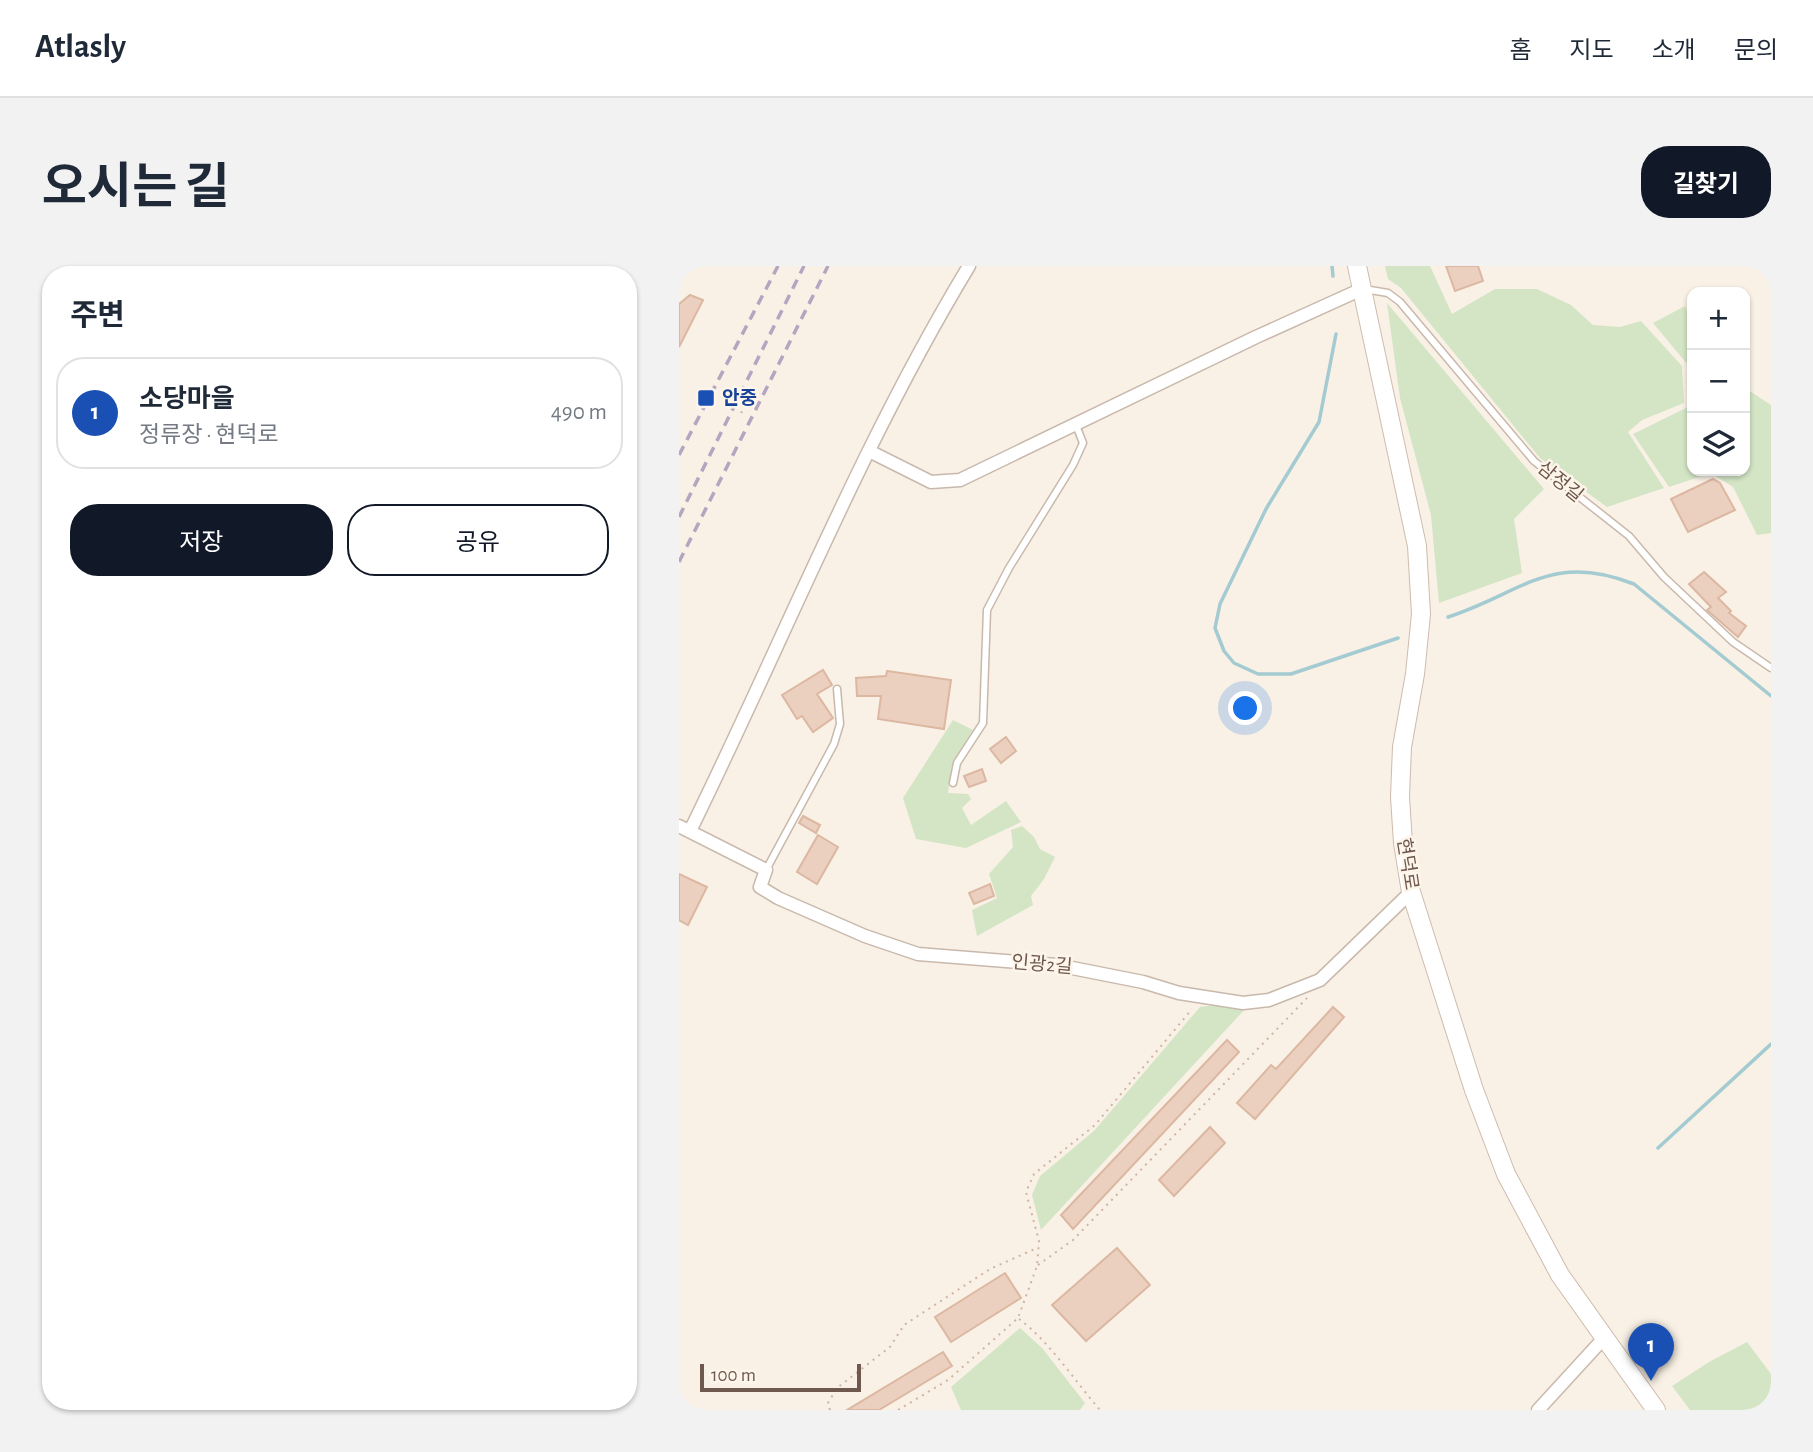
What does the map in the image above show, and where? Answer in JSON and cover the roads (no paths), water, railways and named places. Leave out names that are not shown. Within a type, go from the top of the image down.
[{"type":"main road","name":"현덕로","points":[[1357,266],[1388,400],[1417,546],[1421,614],[1415,674],[1402,747],[1400,797],[1403,843],[1411,892],[1473,1090],[1506,1174],[1560,1275],[1656,1410]]},
{"type":"street","points":[[766,870],[683,830],[750,708],[816,559],[904,381],[969,266]]},
{"type":"street","points":[[869,451],[922,478],[944,483],[974,474],[1256,337],[1362,289]]},
{"type":"street","name":"인광2길","points":[[766,870],[760,887],[778,898],[896,948],[918,954],[1057,965],[1202,997],[1243,1003],[1269,1000],[1320,980],[1411,892]]},
{"type":"street","points":[[1538,1410],[1604,1338]]},
{"type":"lane","name":"삼정길","points":[[1362,289],[1388,293],[1400,302],[1534,461],[1629,536],[1664,577],[1733,642],[1771,668]]},
{"type":"lane","points":[[953,783],[957,764],[983,723],[986,610],[1073,465],[1083,443],[1076,425]]},
{"type":"lane","points":[[766,870],[834,744],[840,724],[837,690]]},
{"type":"waterway","points":[[1332,266],[1333,276]]},
{"type":"waterway","points":[[1336,334],[1319,422],[1266,509],[1220,604],[1215,628],[1224,651],[1234,663],[1258,674],[1291,674],[1398,638]]},
{"type":"waterway","points":[[1448,617],[1538,579],[1580,572],[1605,575],[1634,584],[1771,696]]},
{"type":"waterway","points":[[1658,1148],[1771,1044]]},
{"type":"railway","points":[[679,455],[778,266]]},
{"type":"railway","points":[[679,517],[804,266]]},
{"type":"railway","points":[[679,562],[828,266]]},
{"type":"place","name":"안중","points":[[706,398]]},
{"type":"place","name":"소당마을","points":[[1651,1381]]}]
